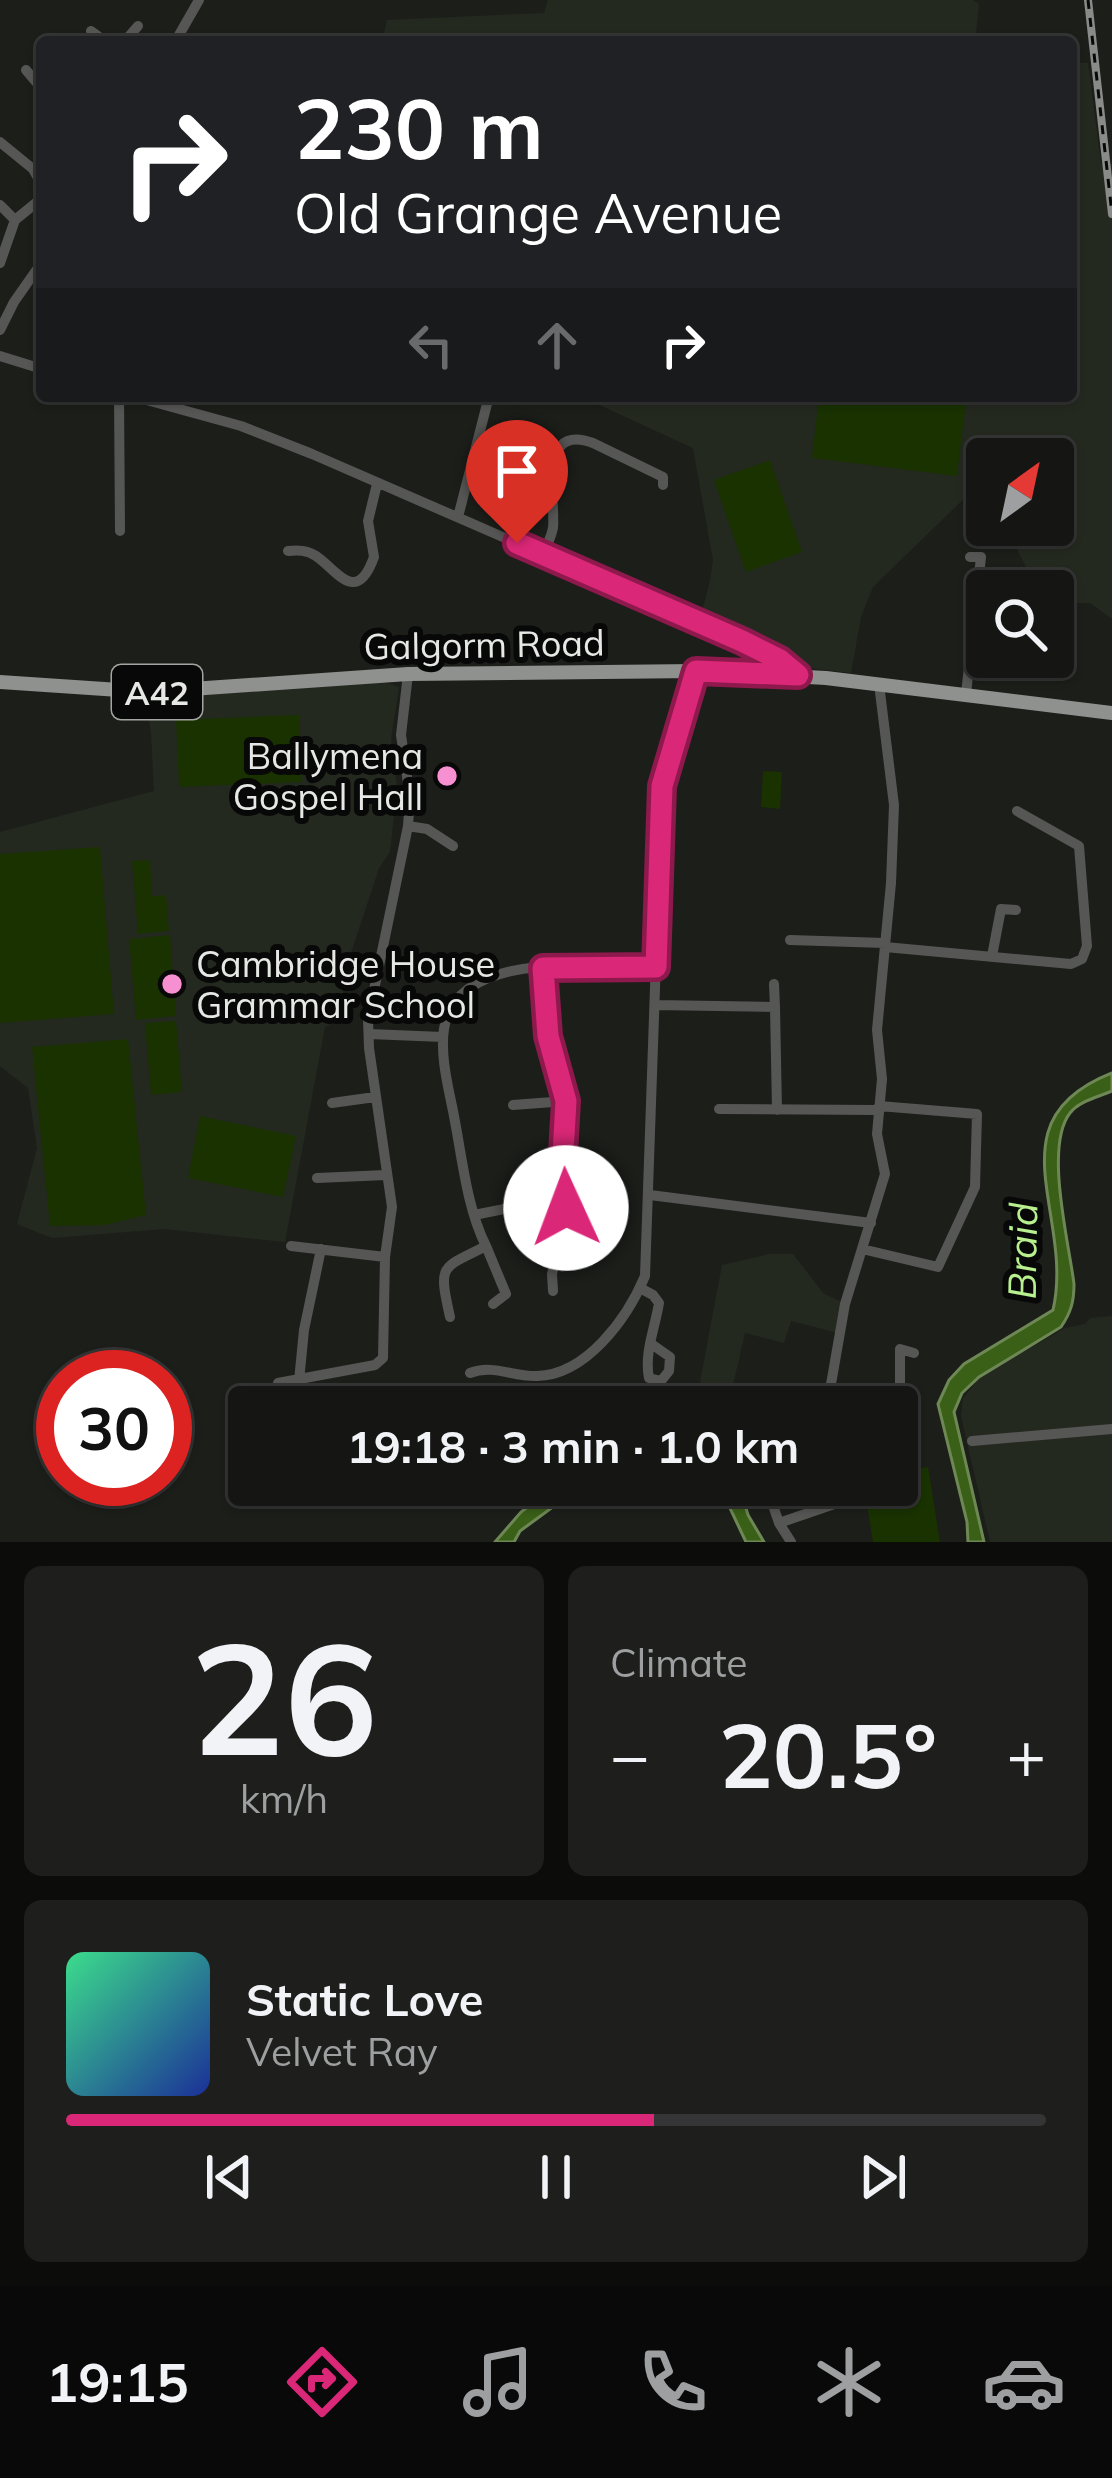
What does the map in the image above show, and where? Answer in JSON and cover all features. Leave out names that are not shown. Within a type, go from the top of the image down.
[{"type":"main road","name":"Galgorm Road","points":[[0,682],[165,692],[408,674],[696,671],[798,675],[1112,713]]},
{"type":"street","points":[[178,36],[199,0]]},
{"type":"street","points":[[91,31],[98,36]]},
{"type":"street","points":[[26,70],[36,82]]},
{"type":"street","points":[[0,142],[36,163]]},
{"type":"street","points":[[0,263],[15,220],[36,203]]},
{"type":"street","points":[[0,206],[15,220]]},
{"type":"street","points":[[0,330],[36,271]]},
{"type":"street","points":[[0,356],[36,367]]},
{"type":"street","points":[[119,402],[119,531]]},
{"type":"street","points":[[153,402],[241,425],[742,641],[798,675]]},
{"type":"street","points":[[182,410],[184,402]]},
{"type":"street","points":[[458,517],[487,402]]},
{"type":"street","points":[[542,555],[553,527],[552,465],[569,442],[593,443],[664,477],[663,485]]},
{"type":"street","points":[[288,551],[314,554],[342,580],[365,574],[374,557],[368,521],[377,484]]},
{"type":"street","points":[[966,694],[981,557],[970,557]]},
{"type":"street","points":[[470,1373],[482,1368],[537,1376],[565,1372],[603,1339],[640,1288],[648,1265],[662,786],[696,671]]},
{"type":"street","points":[[278,1383],[375,1365],[382,1358],[385,1257],[392,1207],[368,1034],[408,826],[410,797],[401,735],[408,674]]},
{"type":"street","points":[[831,1386],[845,1304],[885,1174],[877,1134],[881,1079],[877,1030],[894,805],[879,684]]},
{"type":"street","points":[[790,940],[1071,964],[1082,959],[1087,946],[1079,846],[1017,811]]},
{"type":"street","points":[[408,826],[428,829],[453,846]]},
{"type":"street","points":[[992,956],[1001,909],[1016,910]]},
{"type":"street","points":[[493,1304],[506,1294],[474,1215],[443,1037],[449,1011],[472,984],[497,973],[656,967]]},
{"type":"street","points":[[543,968],[548,1036],[566,1101],[566,1224],[553,1291]]},
{"type":"street","points":[[774,984],[777,1110]]},
{"type":"street","points":[[655,1004],[776,1007]]},
{"type":"street","points":[[368,1034],[443,1037]]},
{"type":"street","points":[[332,1103],[375,1097]]},
{"type":"street","points":[[862,1250],[932,1269],[940,1265],[975,1186],[974,1100]]},
{"type":"street","points":[[514,1105],[566,1101]]},
{"type":"street","points":[[719,1109],[878,1108],[977,1114]]},
{"type":"street","points":[[317,1178],[386,1175]]},
{"type":"street","points":[[650,1195],[871,1223]]},
{"type":"street","points":[[474,1215],[564,1197]]},
{"type":"street","points":[[291,1246],[385,1257]]},
{"type":"street","points":[[450,1317],[442,1282],[446,1271],[455,1258],[486,1246]]},
{"type":"street","points":[[299,1381],[321,1249]]},
{"type":"street","points":[[640,1288],[659,1303],[650,1343]]},
{"type":"street","points":[[899,1386],[900,1349],[914,1353]]},
{"type":"street","points":[[972,1441],[1112,1429]]},
{"type":"street","points":[[773,1506],[791,1542]]},
{"type":"street","points":[[778,1523],[837,1506]]},
{"type":"shaded area","points":[[548,0],[973,0],[979,4],[976,36],[383,36],[387,20],[544,13]]},
{"type":"shaded area","points":[[1077,62],[1088,63],[1101,164],[1112,164],[1112,619],[1090,603],[1074,603],[1074,570],[1028,570],[1016,546],[1074,546],[1074,438],[966,438],[966,497],[873,587],[861,617],[851,673],[800,667],[697,617],[713,560],[693,448],[593,402],[1077,402]]},
{"type":"shaded area","points":[[818,402],[966,402],[957,476],[812,458]]},
{"type":"shaded area","points":[[770,460],[802,552],[746,572],[714,480]]},
{"type":"shaded area","name":"Cambridge House Grammar School","points":[[380,681],[399,687],[391,739],[397,788],[390,852],[379,868],[349,959],[338,1020],[325,1027],[285,1242],[164,1229],[52,1238],[17,1224],[37,1148],[28,1088],[0,1066],[0,832],[154,791],[145,700]]},
{"type":"shaded area","points":[[299,715],[302,782],[179,787],[176,720]]},
{"type":"shaded area","points":[[763,771],[782,772],[780,809],[761,807]]},
{"type":"shaded area","points":[[100,847],[114,1014],[0,1023],[0,854]]},
{"type":"shaded area","points":[[150,860],[152,896],[166,895],[169,931],[138,934],[132,861]]},
{"type":"shaded area","points":[[170,935],[176,1016],[136,1020],[129,939]]},
{"type":"shaded area","points":[[176,1021],[182,1092],[151,1095],[145,1023]]},
{"type":"shaded area","points":[[128,1039],[146,1215],[105,1225],[50,1226],[32,1047]]},
{"type":"shaded area","points":[[1112,1073],[1112,1091],[1070,1113],[1059,1148],[1074,1284],[1067,1316],[1061,1327],[979,1377],[962,1393],[954,1412],[984,1542],[968,1542],[938,1404],[949,1380],[964,1364],[1053,1310],[1057,1275],[1046,1144],[1054,1117],[1075,1093]]},
{"type":"shaded area","points":[[200,1116],[296,1136],[283,1197],[188,1178]]},
{"type":"shaded area","points":[[793,1254],[824,1294],[842,1302],[838,1333],[791,1321],[784,1343],[745,1333],[733,1386],[699,1386],[722,1265]]},
{"type":"shaded area","points":[[1112,1316],[1112,1542],[990,1542],[961,1416],[963,1398],[981,1376],[1065,1328]]},
{"type":"shaded area","points":[[928,1467],[940,1542],[873,1542],[867,1506],[918,1506],[918,1469]]},
{"type":"shaded area","points":[[529,1506],[554,1506],[520,1531],[514,1542],[495,1542]]},
{"type":"shaded area","points":[[729,1506],[745,1506],[764,1542],[746,1542]]},
{"type":"railway","points":[[1088,0],[1112,214]]},
{"type":"place","name":"Ballymena Gospel Hall","points":[[447,776]]},
{"type":"place","name":"Cambridge House Grammar School","points":[[172,984]]},
{"type":"route","points":[[517,543],[742,641],[798,675],[696,671],[662,786],[656,967],[543,968],[548,1036],[565,1086],[562,1171],[566,1208]]},
{"type":"water label","name":"Braid","points":[[1022,1251]]}]
